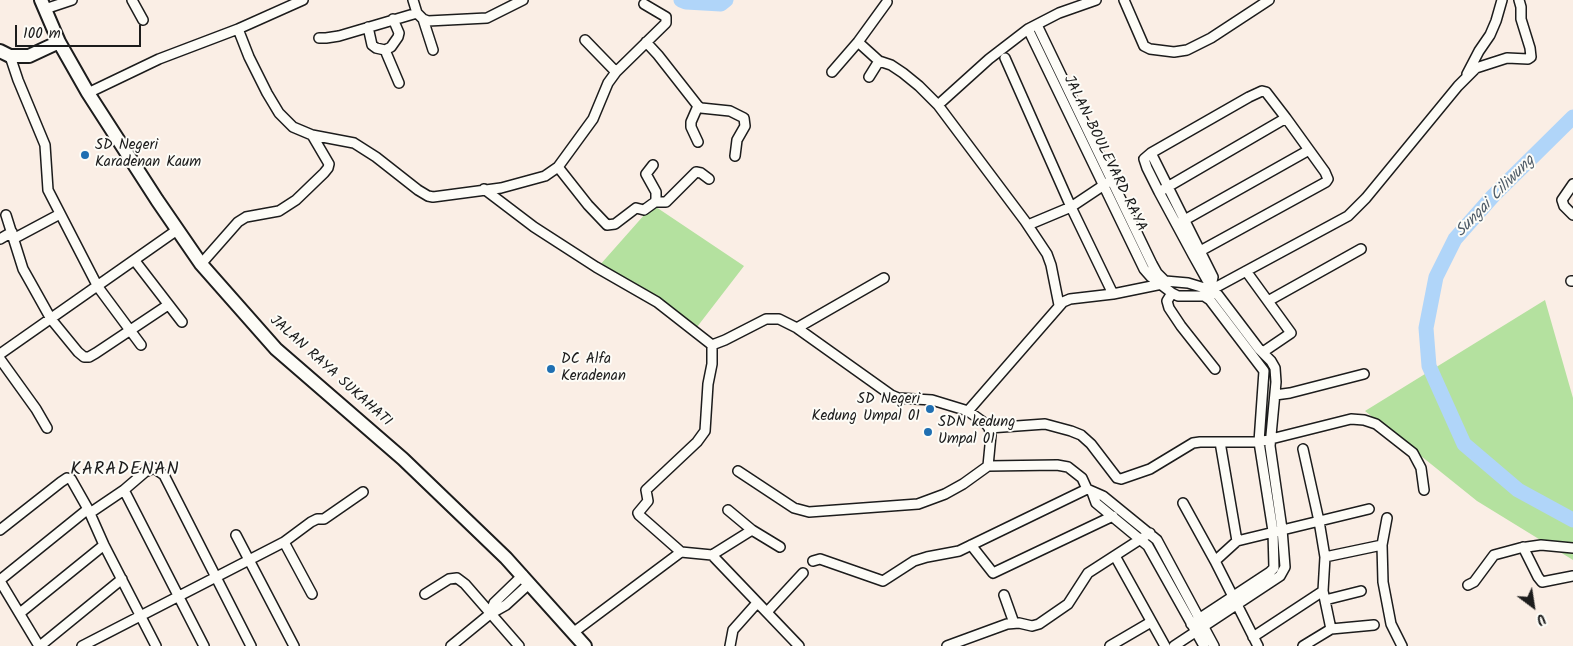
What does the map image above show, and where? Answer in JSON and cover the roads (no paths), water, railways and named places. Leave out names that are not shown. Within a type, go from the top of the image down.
[{"type":"main road","name":"JALAN RAYA SUKAHATI","points":[[43,5],[59,42],[88,93],[201,264],[276,349],[403,459],[526,579],[585,646]]},
{"type":"main road","points":[[5,54],[29,56],[59,42]]},
{"type":"street","points":[[43,5],[72,0]]},
{"type":"street","points":[[132,0],[143,20]]},
{"type":"street","points":[[88,93],[158,59],[238,29],[303,0]]},
{"type":"street","points":[[413,0],[434,50]]},
{"type":"street","points":[[319,38],[339,36],[393,20],[420,16],[428,21],[487,18],[523,0]]},
{"type":"street","points":[[938,105],[989,59],[1028,29],[1059,13],[1096,0]]},
{"type":"street","points":[[1124,0],[1144,46],[1150,49],[1174,52],[1187,50],[1211,38],[1269,0]]},
{"type":"street","points":[[1467,76],[1471,64],[1490,35],[1502,0]]},
{"type":"street","points":[[968,411],[1059,305],[1070,299],[1113,294],[1163,283],[1188,283],[1211,286],[1246,271],[1348,216],[1366,198],[1467,76],[1476,68],[1507,58],[1528,59],[1531,57],[1521,19],[1519,0]]},
{"type":"street","points":[[832,72],[858,42],[888,2]]},
{"type":"street","points":[[238,29],[261,82],[276,109],[293,127],[312,135],[354,143],[428,196],[439,197],[501,188],[545,176],[558,167],[593,119],[608,83],[616,72],[660,29],[667,19],[644,4]]},
{"type":"street","points":[[368,27],[372,44],[376,48],[385,50],[391,47],[398,37],[399,33],[393,20]]},
{"type":"street","name":"JALAN BOULEVARD RAYA","points":[[1037,25],[1108,183],[1144,269],[1151,277],[1163,283],[1172,293]]},
{"type":"street","name":"JALAN BOULEVARD RAYA","points":[[1028,29],[1108,183]]},
{"type":"street","points":[[585,40],[616,72]]},
{"type":"street","points":[[646,42],[698,106],[701,108],[730,111],[744,118],[745,126],[737,140],[735,156]]},
{"type":"street","points":[[858,42],[879,61],[891,65],[903,73],[938,105],[1028,225],[1047,254],[1059,305]]},
{"type":"street","points":[[385,50],[399,83]]},
{"type":"street","points":[[5,54],[18,80],[45,146],[48,190],[98,287],[141,345]]},
{"type":"street","points":[[1005,58],[1071,207],[1113,294]]},
{"type":"street","points":[[869,77],[879,61]]},
{"type":"street","points":[[1196,253],[1326,182],[1328,176],[1269,95],[1262,91],[1145,157],[1144,162],[1164,190],[1196,253],[1213,278],[1210,300]]},
{"type":"street","points":[[698,106],[691,122],[691,127],[698,142]]},
{"type":"street","points":[[1164,190],[1286,118]]},
{"type":"street","points":[[201,264],[238,222],[246,217],[279,211],[296,200],[324,173],[328,168],[328,164],[312,135]]},
{"type":"street","points":[[1181,222],[1309,150]]},
{"type":"street","points":[[653,165],[646,174],[656,192],[655,202]]},
{"type":"street","points":[[558,167],[588,205],[607,225],[615,224],[636,208],[644,210],[655,202],[666,202],[696,172],[701,172],[709,179]]},
{"type":"street","points":[[1028,225],[1071,207],[1108,183]]},
{"type":"street","points":[[1573,184],[1562,200],[1564,206],[1573,215]]},
{"type":"street","points":[[484,190],[534,227],[580,257],[657,302],[712,345]]},
{"type":"street","points":[[0,239],[14,235],[60,214]]},
{"type":"street","points":[[6,215],[14,235],[23,269],[51,319],[84,357],[89,357],[96,353],[168,305]]},
{"type":"street","points":[[0,354],[177,230]]},
{"type":"street","points":[[1268,302],[1361,249]]},
{"type":"street","points":[[135,261],[182,322]]},
{"type":"street","points":[[1246,271],[1291,333],[1258,352]]},
{"type":"street","points":[[797,328],[884,278]]},
{"type":"street","points":[[1174,646],[1197,625],[1282,573],[1285,567],[1259,442],[1264,371],[1258,352],[1211,286]]},
{"type":"street","points":[[1215,369],[1169,308],[1168,301],[1172,293],[1178,296],[1204,296],[1210,300],[1258,352],[1273,364],[1276,379],[1270,446],[1277,530]]},
{"type":"street","points":[[712,345],[766,319],[779,319],[797,328],[890,395],[902,398],[932,400],[968,411],[989,428],[991,435],[988,466]]},
{"type":"street","points":[[712,345],[712,364],[708,384],[704,431],[697,442],[646,490],[648,501],[638,513],[641,518],[681,552],[712,555],[752,530]]},
{"type":"street","points":[[0,359],[47,428]]},
{"type":"street","points":[[1275,395],[1364,374]]},
{"type":"street","points":[[1265,378],[1276,379]]},
{"type":"street","points":[[989,428],[1046,424],[1071,431],[1080,435],[1091,444],[1119,479],[1150,470],[1193,443],[1259,442],[1351,419],[1364,420],[1376,424],[1413,453],[1421,468],[1424,490]]},
{"type":"street","points":[[1220,442],[1237,541]]},
{"type":"street","points":[[1303,449],[1319,521],[1324,557],[1324,596],[1331,628]]},
{"type":"street","points":[[738,471],[794,508],[809,512],[918,504],[945,494],[988,466],[1068,467],[1082,478],[1096,503],[1148,546],[1197,625],[1214,646]]},
{"type":"street","points":[[122,579],[39,646],[0,581],[89,511],[124,490],[145,472],[154,468],[164,475],[251,646]]},
{"type":"street","points":[[0,530],[67,478],[71,479],[89,511],[104,545],[156,646]]},
{"type":"street","points":[[124,490],[204,646]]},
{"type":"street","points":[[813,561],[820,560],[883,581],[914,561],[954,553],[1089,491],[1103,496],[1156,540],[1197,625],[1204,646]]},
{"type":"street","points":[[82,646],[284,542],[311,522],[317,519],[324,519],[363,492]]},
{"type":"street","points":[[1182,502],[1215,561],[1258,646]]},
{"type":"street","points":[[1215,561],[1237,541],[1369,509]]},
{"type":"street","points":[[728,510],[752,530],[780,547]]},
{"type":"street","points":[[971,545],[993,573],[1113,516]]},
{"type":"street","points":[[1387,518],[1382,545],[1383,582],[1391,624],[1402,646]]},
{"type":"street","points":[[947,646],[1014,623],[1032,626],[1039,624],[1068,604],[1088,574],[1150,534]]},
{"type":"street","points":[[236,535],[294,646]]},
{"type":"street","points":[[284,542],[312,594]]},
{"type":"street","points":[[20,614],[104,545]]},
{"type":"street","points":[[1324,557],[1382,545]]},
{"type":"street","points":[[1468,585],[1474,582],[1494,555],[1523,547],[1541,545],[1573,548]]},
{"type":"street","points":[[1523,547],[1542,582],[1573,576]]},
{"type":"street","points":[[574,632],[681,552]]},
{"type":"street","points":[[712,555],[799,646]]},
{"type":"street","points":[[1115,556],[1165,646]]},
{"type":"street","points":[[767,612],[803,573]]},
{"type":"street","points":[[425,594],[449,579],[457,578],[465,584],[519,646]]},
{"type":"street","points":[[451,646],[490,614],[506,605],[526,579]]},
{"type":"street","points":[[1253,637],[1324,596],[1361,591]]},
{"type":"street","points":[[1004,595],[1014,623]]},
{"type":"street","points":[[730,646],[733,630],[757,603]]},
{"type":"street","points":[[1110,646],[1151,622]]},
{"type":"street","points":[[1302,646],[1331,628],[1374,626]]},
{"type":"waterway","name":"Sungai Ciliwung","points":[[681,0],[721,4],[726,0]]},
{"type":"waterway","name":"Sungai Ciliwung","points":[[1573,117],[1493,196],[1455,239],[1436,277],[1426,328],[1429,366],[1464,444],[1518,490],[1573,520]]},
{"type":"place","name":"SD Negeri Karadenan Kaum","points":[[85,155]]},
{"type":"place","name":"DC Alfa Keradenan","points":[[551,369]]},
{"type":"place","name":"SD Negeri Kedung Umpal 01","points":[[930,409]]},
{"type":"place","name":"SDN kedung Umpal 01","points":[[928,432]]},
{"type":"district","name":"KARADENAN","points":[[125,471]]}]
